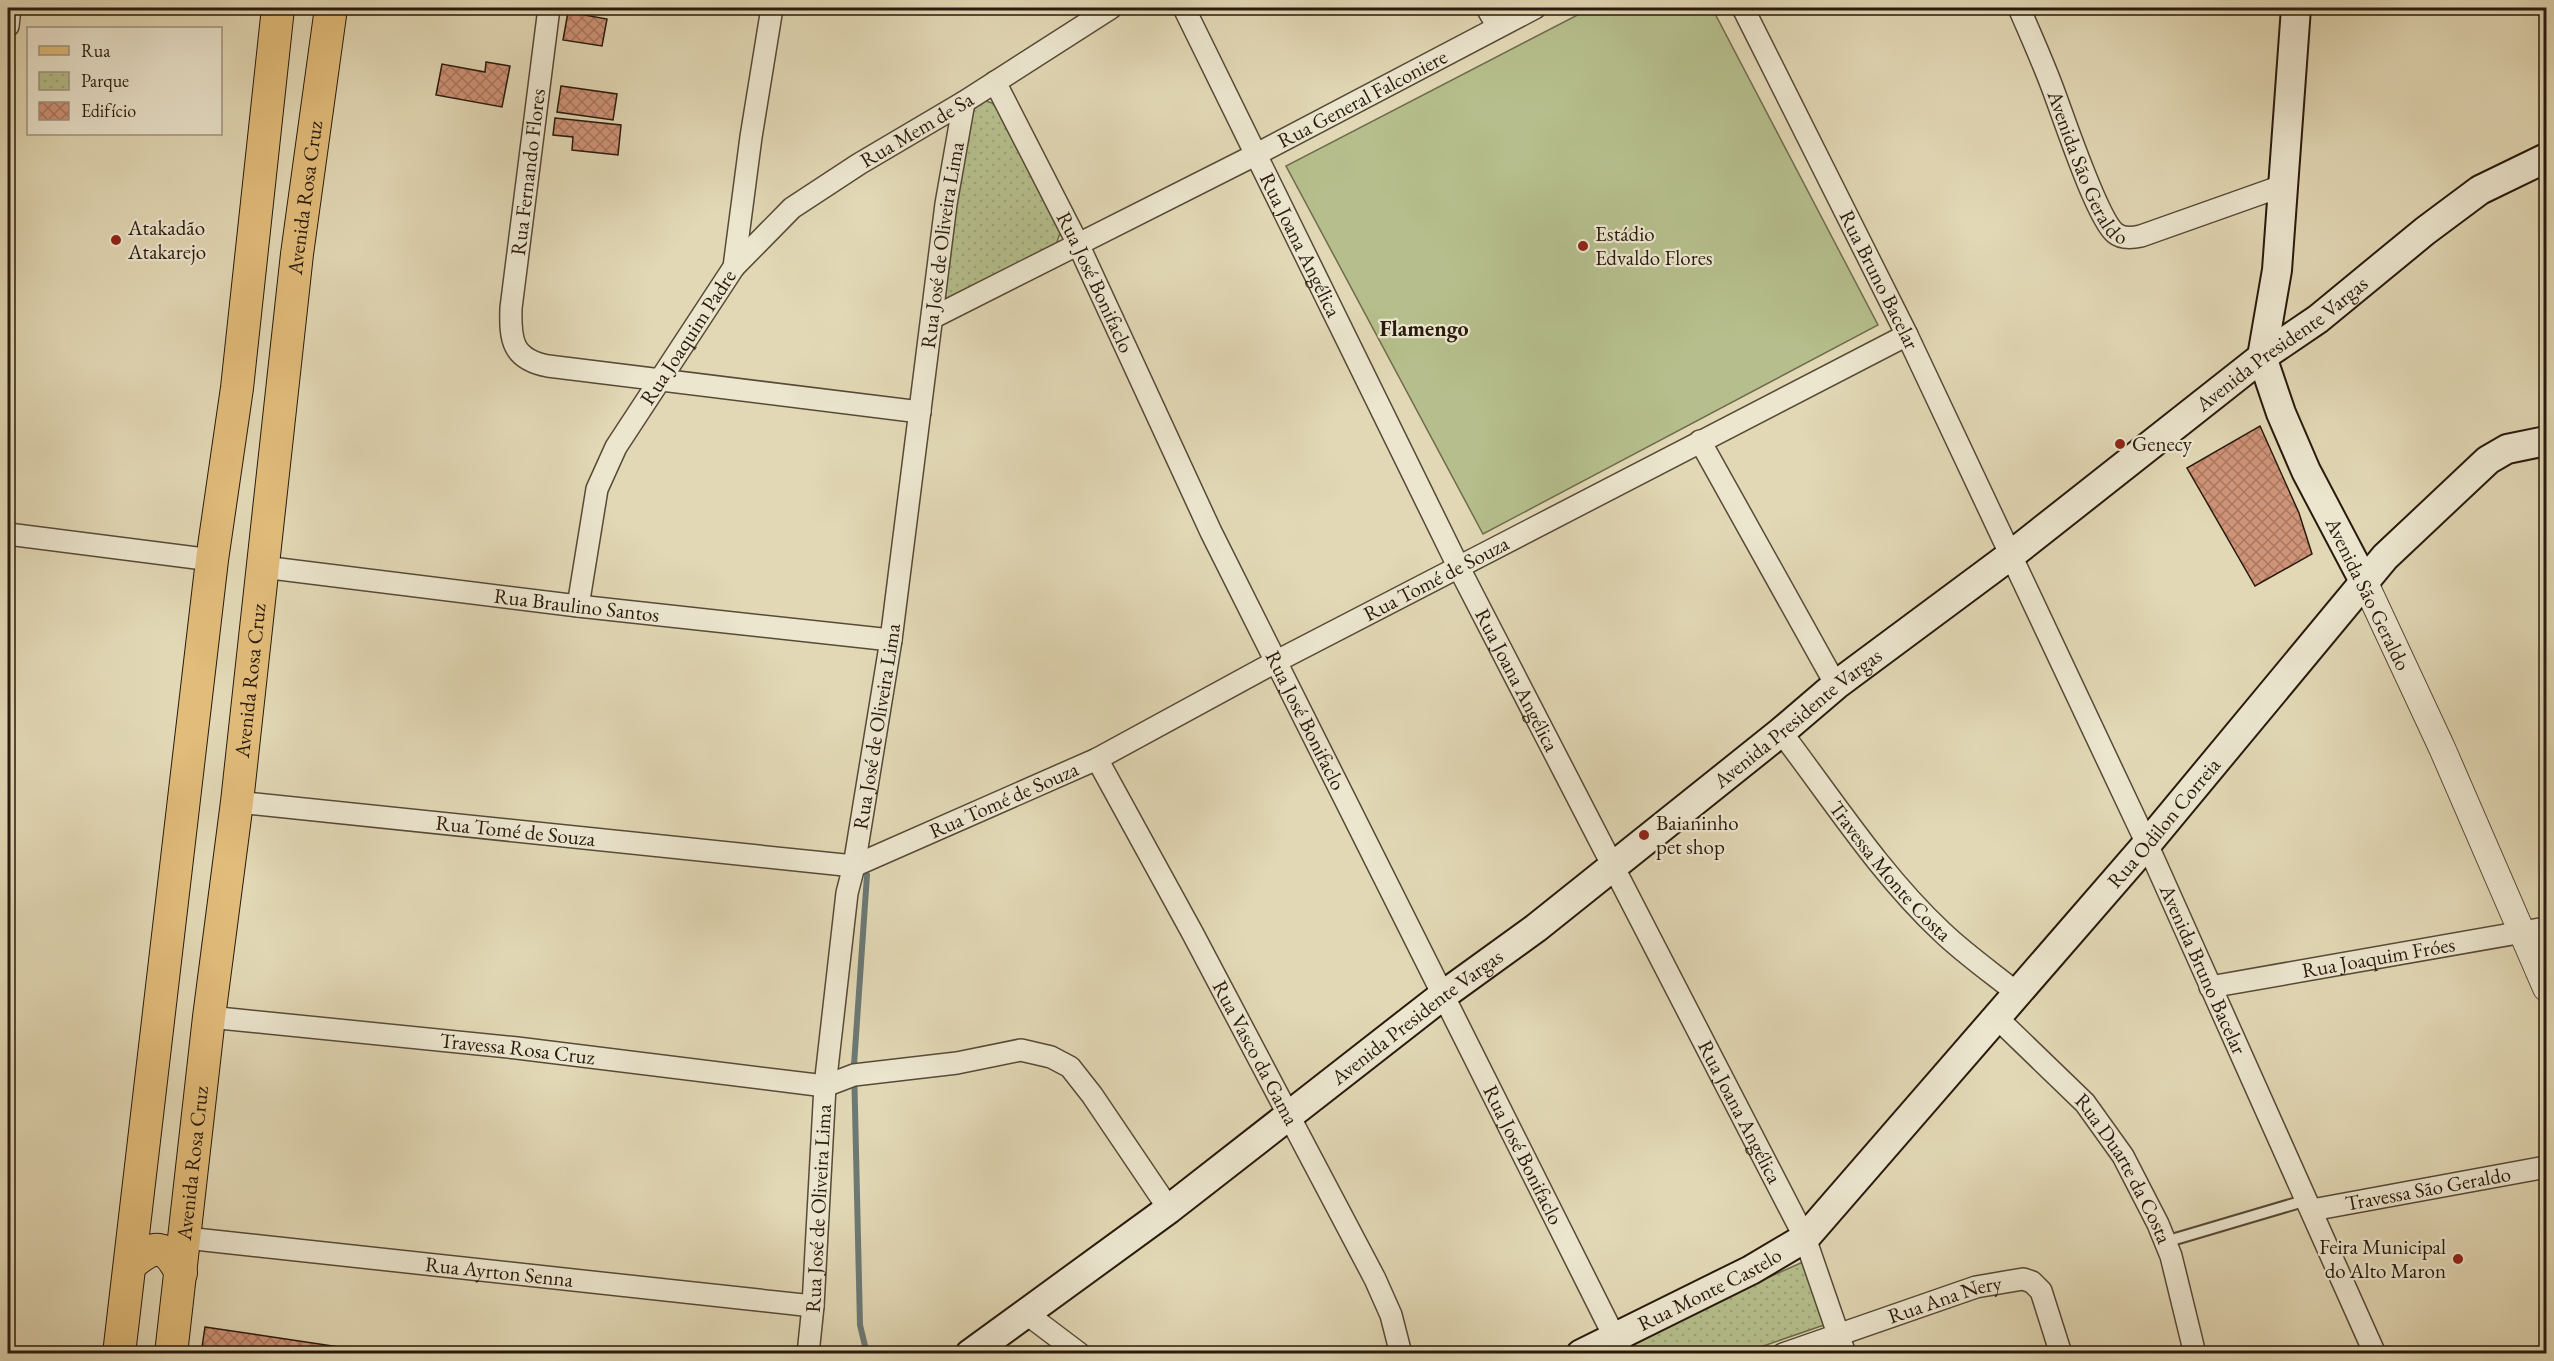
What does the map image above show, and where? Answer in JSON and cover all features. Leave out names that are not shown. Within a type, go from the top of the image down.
[{"type":"main road","points":[[119,1353],[173,910],[212,560],[226,470],[278,8]]},
{"type":"main road","name":"Avenida Rosa Cruz","points":[[171,1353],[186,1238],[209,1017],[237,802],[297,254],[331,8]]},
{"type":"main road","name":"Avenida São Geraldo","points":[[2296,8],[2277,270],[2262,357],[2281,413],[2307,471],[2365,583]]},
{"type":"main road","name":"Avenida Presidente Vargas","points":[[970,1353],[1027,1314],[1168,1209],[1442,996],[1536,928],[1781,732],[1836,685],[2011,555],[2262,357],[2318,319],[2425,231],[2480,190],[2547,158]]},
{"type":"main road","name":"Rua Odilon Correia","points":[[1805,1238],[2147,844],[2385,557],[2488,460],[2507,449],[2547,441]]},
{"type":"main road","points":[[226,470],[244,462],[253,464],[271,482]]},
{"type":"main road","points":[[173,910],[194,926],[204,926],[223,912]]},
{"type":"main road","name":"Rua Monte Castelo","points":[[1581,1353],[1619,1345],[1805,1238]]},
{"type":"main road","points":[[130,1265],[143,1254],[157,1249],[164,1250],[173,1258],[181,1273]]},
{"type":"street","points":[[8,26],[10,8]]},
{"type":"street","name":"Rua Fernando Flores","points":[[549,8],[511,308],[510,337],[522,356],[538,364],[660,381]]},
{"type":"street","name":"Rua Mem de Sa","points":[[734,267],[792,208],[1111,8]]},
{"type":"street","name":"Rua Joana Angélica","points":[[1184,8],[1459,568],[1805,1238],[1842,1344]]},
{"type":"street","points":[[1488,8],[1498,27]]},
{"type":"street","name":"Rua General Falconiere","points":[[932,318],[1255,154],[1535,8]]},
{"type":"street","name":"Rua Bruno Bacelar","points":[[1743,8],[1906,335],[2011,555]]},
{"type":"street","name":"Avenida São Geraldo","points":[[2019,8],[2092,192],[2107,224],[2115,233],[2125,237],[2141,236],[2282,186]]},
{"type":"street","name":"Rua Joaquim Padre","points":[[578,606],[597,489],[604,471],[616,447],[734,267],[770,15]]},
{"type":"street","name":"Rua José Bonifaclo","points":[[995,82],[1078,244],[1210,532],[1619,1345]]},
{"type":"street","name":"Rua José de Oliveira Lima","points":[[808,1353],[813,1306],[825,1086],[847,893],[854,866],[891,640],[946,204],[964,102]]},
{"type":"street","name":"Rua Tomé de Souza","points":[[237,802],[854,866],[1097,759],[1277,662],[1906,335]]},
{"type":"street","points":[[660,381],[920,411]]},
{"type":"street","points":[[1700,441],[1836,685]]},
{"type":"street","points":[[8,534],[212,560]]},
{"type":"street","name":"Avenida Bruno Bacelar","points":[[2011,555],[2147,844],[2375,1353]]},
{"type":"street","name":"Rua Braulino Santos","points":[[263,567],[578,606],[891,640]]},
{"type":"street","name":"Avenida São Geraldo","points":[[2365,583],[2442,748],[2535,930],[2547,988]]},
{"type":"street","name":"Travessa Monte Costa","points":[[1781,732],[1858,836],[1903,890],[1942,932],[2017,993]]},
{"type":"street","name":"Rua Vasco da Gama","points":[[1097,759],[1375,1279],[1391,1315],[1401,1353]]},
{"type":"street","name":"Rua Joaquim Fróes","points":[[2210,987],[2535,930]]},
{"type":"street","name":"Travessa Rosa Cruz","points":[[209,1017],[517,1048],[825,1086]]},
{"type":"street","name":"Rua Duarte da Costa","points":[[1996,1017],[2078,1096],[2105,1127],[2123,1156],[2171,1256],[2195,1353]]},
{"type":"street","points":[[825,1086],[864,1074],[957,1063],[1021,1050],[1051,1057],[1070,1068],[1092,1095],[1168,1209]]},
{"type":"street","name":"Travessa São Geraldo","points":[[2309,1205],[2547,1167]]},
{"type":"street","name":"Rua Ayrton Senna","points":[[186,1238],[813,1306]]},
{"type":"street","name":"Rua Ana Nery","points":[[1783,1353],[1842,1344],[1976,1287],[2023,1279],[2032,1282],[2041,1291],[2061,1353]]},
{"type":"street","points":[[1027,1314],[1080,1353]]},
{"type":"lane","points":[[2165,1242],[2309,1205]]},
{"type":"green space","name":"Estádio Edvaldo Flores","points":[[1591,8],[1712,8],[1878,325],[1483,534],[1286,166]]},
{"type":"green space","points":[[983,100],[995,104],[1054,213],[1060,233],[1055,248],[944,301],[945,277],[968,115]]},
{"type":"green space","points":[[1805,1261],[1827,1324],[1743,1353],[1639,1353],[1632,1339]]},
{"type":"building","points":[[568,12],[607,19],[602,46],[563,40]]},
{"type":"building","points":[[486,62],[510,66],[502,107],[436,95],[442,64],[485,72]]},
{"type":"building","points":[[561,86],[617,94],[613,120],[557,112]]},
{"type":"building","points":[[555,118],[621,125],[618,155],[572,150],[573,137],[553,135]]},
{"type":"building","points":[[2260,426],[2299,513],[2312,554],[2255,586],[2187,468]]},
{"type":"building","points":[[8,934],[13,935],[10,966],[8,966]]},
{"type":"building","points":[[205,1327],[386,1354],[201,1354]]},
{"type":"waterway","points":[[867,875],[854,1065],[860,1325],[867,1354]]},
{"type":"place","name":"Atakadão Atakarejo","points":[[116,240]]},
{"type":"place","name":"Estádio Edvaldo Flores","points":[[1583,246]]},
{"type":"place","name":"Genecy","points":[[2120,444]]},
{"type":"place","name":"Baianinho pet shop","points":[[1644,835]]},
{"type":"place","name":"Feira Municipal do Alto Maron","points":[[2458,1259]]},
{"type":"district","name":"Flamengo","points":[[1424,328]]}]
